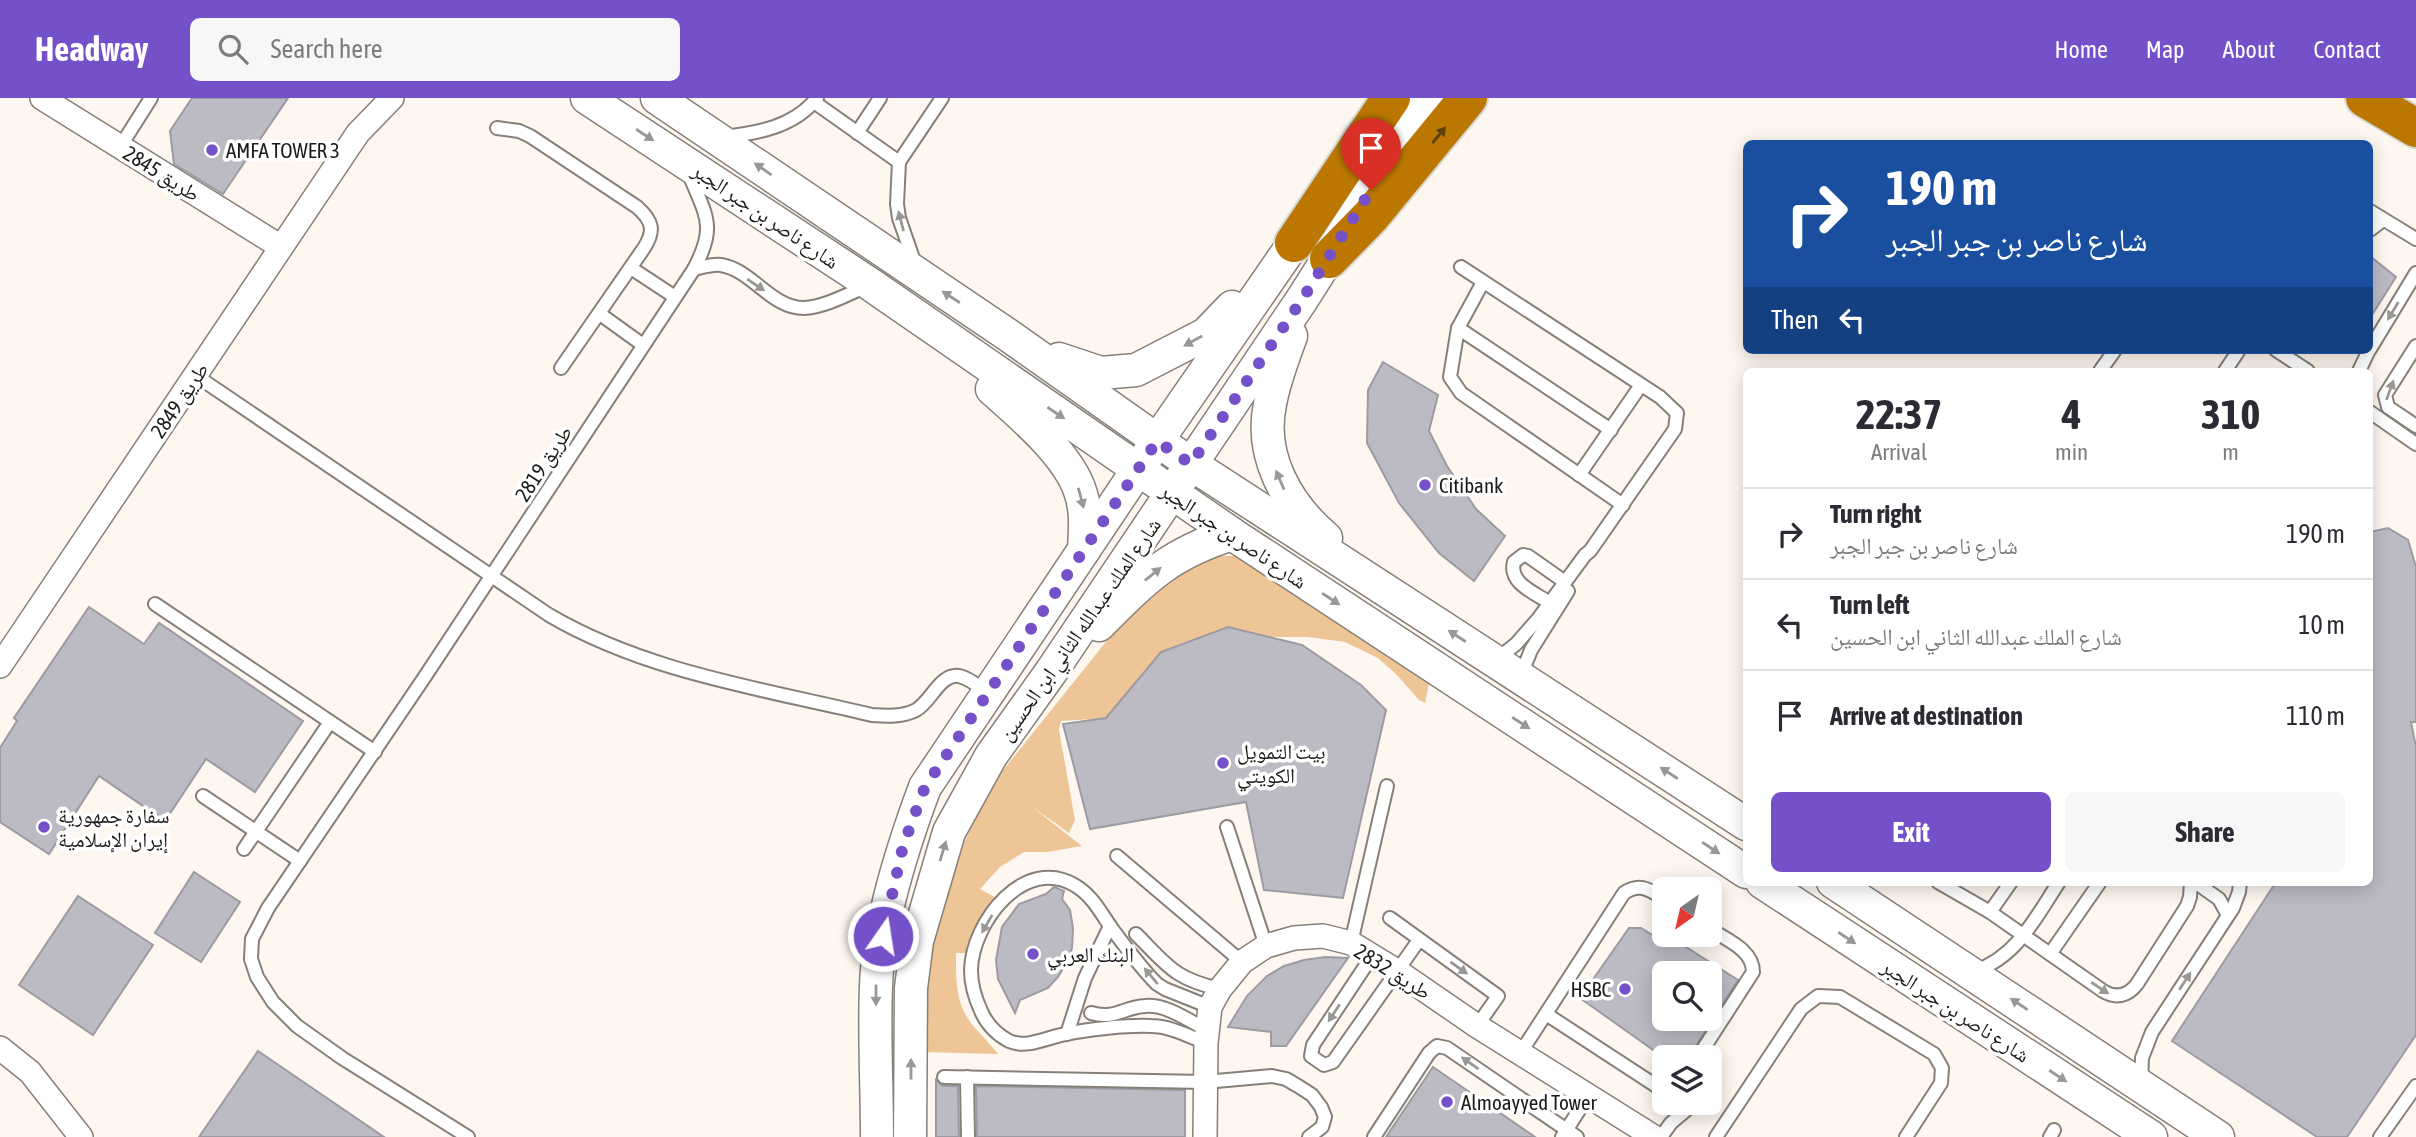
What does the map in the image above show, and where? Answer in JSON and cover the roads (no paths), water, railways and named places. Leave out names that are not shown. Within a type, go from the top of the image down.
[{"type":"highway","points":[[1294,243],[1391,98]]},
{"type":"highway","points":[[1329,259],[1378,209],[1468,98]]},
{"type":"highway","points":[[2365,98],[2416,128]]},
{"type":"highway","points":[[2374,98],[2416,120]]},
{"type":"main road","name":"شارع ناصر بن جبر الجبر","points":[[587,98],[870,284],[1232,534],[1743,869]]},
{"type":"main road","name":"شارع ناصر بن جبر الجبر","points":[[657,98],[1008,335],[1191,464],[1743,822]]},
{"type":"main road","name":"شارع الملك عبدالله الثاني ابن الحسين","points":[[910,1137],[911,988],[916,942],[949,832],[991,756],[1051,672],[1329,259],[1429,98]]},
{"type":"main road","points":[[1008,335],[1050,356],[1101,373],[1136,370],[1206,334],[1294,243]]},
{"type":"main road","name":"شارع الملك عبدالله الثاني ابن الحسين","points":[[877,1137],[876,984],[883,936],[903,846],[925,787],[1157,441],[1294,243]]},
{"type":"main road","points":[[1303,298],[1269,405],[1267,438],[1271,457],[1285,490],[1314,528],[1396,597]]},
{"type":"main road","points":[[923,322],[1032,425],[1071,473],[1080,489],[1086,515],[1084,550]]},
{"type":"main road","points":[[1051,672],[1155,571],[1191,549],[1232,534]]},
{"type":"main road","points":[[1713,802],[1743,805]]},
{"type":"main road","name":"شارع ناصر بن جبر الجبر","points":[[1785,891],[2151,1137]]},
{"type":"main road","name":"شارع ناصر بن جبر الجبر","points":[[1857,893],[2218,1137]]},
{"type":"street","name":"طريق 2845","points":[[42,98],[281,247]]},
{"type":"street","name":"طريق 2849","points":[[358,133],[370,98]]},
{"type":"street","name":"طريق 2849","points":[[0,666],[358,133],[392,98]]},
{"type":"street","name":"طريق 2832","points":[[1211,1017],[1242,962],[1266,946],[1294,937],[1323,936],[1352,943],[1476,1026],[1654,1137]]},
{"type":"street","points":[[1205,1137],[1205,1082],[1211,1017]]},
{"type":"street","points":[[0,1048],[30,1072],[80,1137]]},
{"type":"lane","points":[[120,147],[151,98]]},
{"type":"lane","points":[[857,133],[880,98]]},
{"type":"lane","points":[[920,277],[899,218],[899,162],[942,98]]},
{"type":"lane","points":[[718,138],[766,131],[783,125],[816,100],[899,162]]},
{"type":"lane","points":[[497,128],[519,131],[530,136],[646,215],[651,226],[650,238],[631,268],[561,368]]},
{"type":"lane","name":"طريق 2819","points":[[468,1137],[342,1058],[297,1026],[273,1003],[257,977],[251,960],[253,939],[268,908],[375,752],[694,269],[706,246],[708,226],[683,160]]},
{"type":"lane","points":[[2373,213],[2416,239]]},
{"type":"lane","points":[[2373,228],[2384,220]]},
{"type":"lane","points":[[694,269],[710,265],[726,266],[780,301],[802,308],[814,307],[870,284]]},
{"type":"lane","points":[[1461,267],[1660,397],[1677,413],[1675,429],[1590,551],[1524,636],[1494,661]]},
{"type":"lane","points":[[631,268],[674,298]]},
{"type":"lane","points":[[2373,343],[2416,273]]},
{"type":"lane","points":[[1483,282],[1458,328],[1450,377],[1461,393],[1623,505]]},
{"type":"lane","points":[[600,314],[643,345]]},
{"type":"lane","points":[[1458,328],[1611,430]]},
{"type":"lane","points":[[2416,346],[2387,389],[2385,401],[2392,411],[2416,426]]},
{"type":"lane","points":[[2282,354],[2303,368]]},
{"type":"lane","points":[[195,375],[575,630],[628,653],[684,670],[885,716],[909,713],[926,702],[944,680],[954,676],[967,679],[989,693]]},
{"type":"lane","points":[[1579,475],[1642,385]]},
{"type":"lane","points":[[2373,414],[2416,443]]},
{"type":"lane","points":[[1521,678],[1531,650],[1590,558],[1590,551]]},
{"type":"lane","points":[[1550,603],[1518,582],[1514,575],[1514,562],[1523,555],[1528,556],[1565,582]]},
{"type":"lane","points":[[155,604],[375,752]]},
{"type":"lane","points":[[244,849],[330,722]]},
{"type":"lane","points":[[1352,943],[1387,786]]},
{"type":"lane","points":[[203,796],[300,861]]},
{"type":"lane","points":[[1227,827],[1266,946]]},
{"type":"lane","points":[[1117,856],[1242,962]]},
{"type":"lane","points":[[1048,878],[1064,880],[1078,887],[1090,898],[1157,984],[1211,1017],[1174,1030],[1152,1026],[1067,1034],[1031,1044],[1013,1042],[997,1034],[986,1021],[974,996],[971,970],[976,944],[1003,899],[1032,881],[1048,878]]},
{"type":"lane","points":[[1950,886],[2109,995],[2122,996],[2137,984],[2182,915],[2192,886]]},
{"type":"lane","points":[[1990,912],[2008,886]]},
{"type":"lane","points":[[1972,972],[2001,959],[2014,948],[2056,886]]},
{"type":"lane","points":[[2050,954],[2097,886]]},
{"type":"lane","points":[[2199,886],[2219,899],[2228,915]]},
{"type":"lane","points":[[2142,1087],[2142,1058],[2151,1032],[2228,915],[2237,900],[2239,886]]},
{"type":"lane","points":[[1521,1052],[1624,893],[1639,887],[1652,892]]},
{"type":"lane","points":[[1390,918],[1498,996],[1476,1026]]},
{"type":"lane","points":[[1067,1034],[1085,978],[1110,926]]},
{"type":"lane","points":[[1136,934],[1180,976],[1191,982],[1211,1017]]},
{"type":"lane","points":[[1706,1045],[1753,972],[1749,955],[1722,937]]},
{"type":"lane","points":[[1372,956],[1313,1045],[1311,1056],[1318,1063],[1324,1065],[1333,1062],[1419,940]]},
{"type":"lane","points":[[1716,1137],[1801,1009],[1818,996],[1840,997],[1934,1054],[1942,1068],[1941,1083],[1906,1137]]},
{"type":"lane","points":[[1091,1013],[1108,1016],[1152,1005],[1211,1017]]},
{"type":"lane","points":[[1546,1014],[1652,1083]]},
{"type":"lane","points":[[1374,1137],[1429,1053],[1437,1046],[1447,1048],[1568,1135],[1588,1096]]},
{"type":"lane","points":[[944,1077],[1205,1082],[1272,1076],[1286,1079],[1298,1086],[1321,1107],[1325,1117],[1322,1127],[1309,1137]]},
{"type":"lane","points":[[967,1077],[968,1137]]},
{"type":"lane","points":[[2380,1137],[2416,1086]]},
{"type":"lane","points":[[1661,1137],[1680,1115]]},
{"type":"lane","points":[[1669,1137],[1678,1118]]},
{"type":"place","name":"AMFA TOWER 3","points":[[212,150]]},
{"type":"place","name":"Citibank","points":[[1425,485]]},
{"type":"place","name":"بيت التمويل الكويتي","points":[[1223,763]]},
{"type":"place","name":"سفارة جمهورية إيران الإسلامية","points":[[44,827]]},
{"type":"place","name":"البنك العربي","points":[[1033,954]]},
{"type":"place","name":"HSBC","points":[[1625,989]]},
{"type":"place","name":"Almoayyed Tower","points":[[1447,1102]]}]
